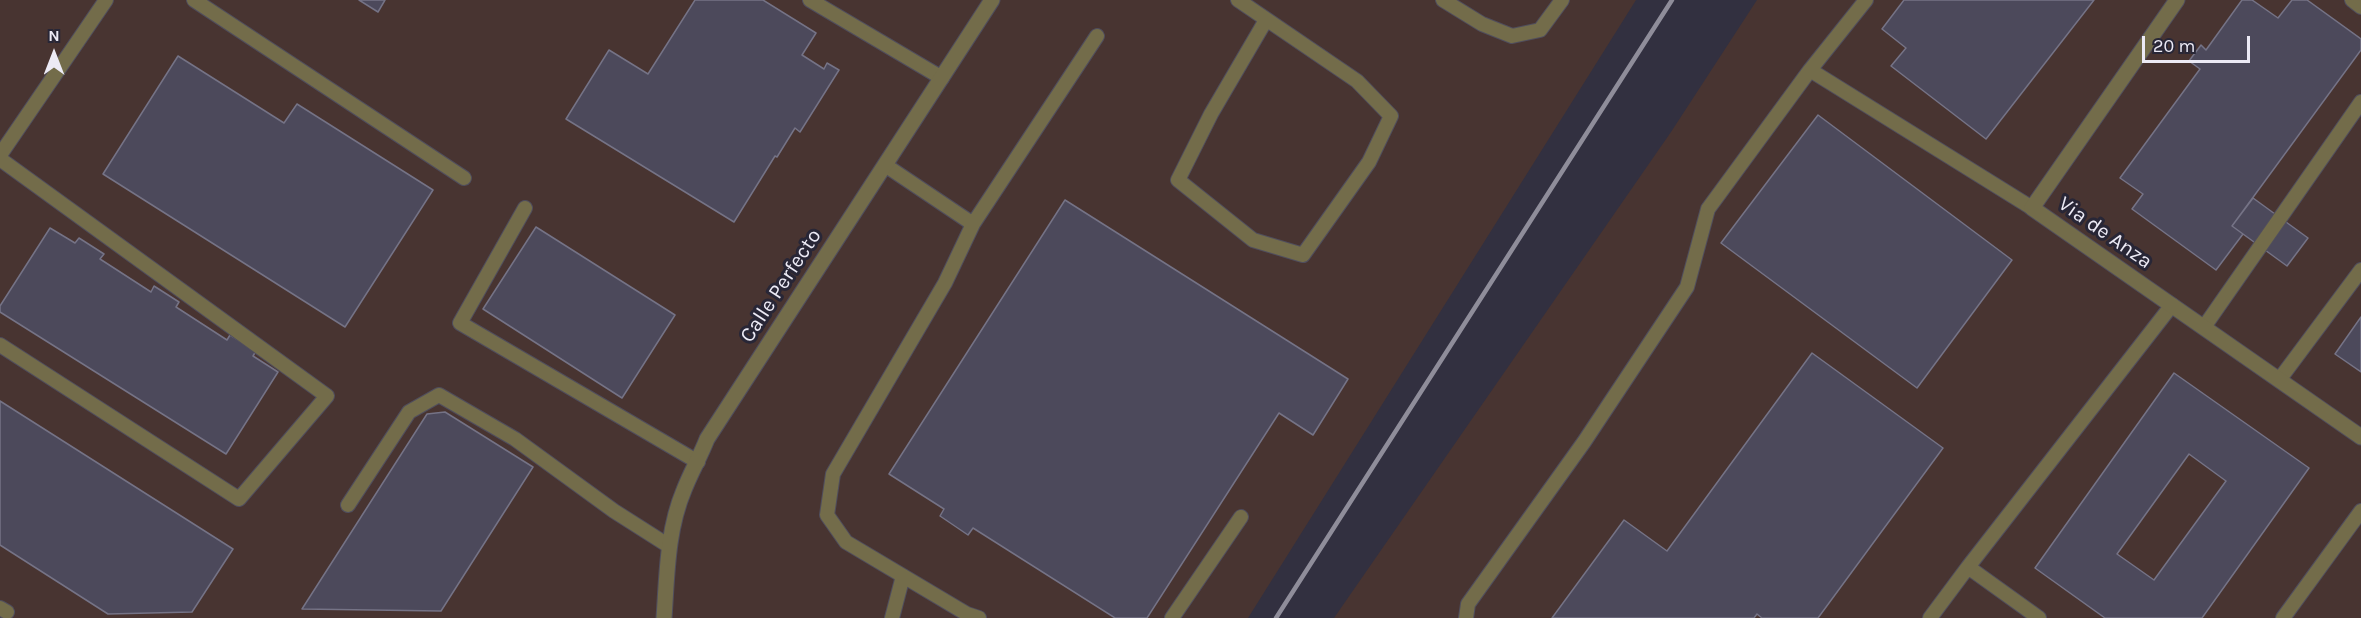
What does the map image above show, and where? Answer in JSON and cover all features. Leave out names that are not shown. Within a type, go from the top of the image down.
[{"type":"street","name":"Calle Perfecto","points":[[664,618],[669,546],[683,491],[707,439],[992,0]]},
{"type":"street","name":"Via de Anza","points":[[2177,0],[2032,208],[2361,437]]},
{"type":"lane","points":[[0,345],[239,499],[327,396],[0,157],[106,0]]},
{"type":"lane","points":[[194,0],[464,178]]},
{"type":"lane","points":[[810,0],[942,78]]},
{"type":"lane","points":[[1238,0],[1357,81],[1391,116],[1369,162],[1303,255],[1253,240],[1178,180],[1211,114],[1266,20]]},
{"type":"lane","points":[[1443,0],[1482,24],[1512,36],[1540,30],[1562,0]]},
{"type":"lane","points":[[1466,618],[1468,604],[1584,442],[1687,287],[1708,209],[1810,70],[1866,0]]},
{"type":"lane","points":[[2352,0],[2361,7]]},
{"type":"lane","points":[[979,618],[968,614],[846,542],[826,515],[833,474],[945,283],[973,224],[1097,36]]},
{"type":"lane","points":[[1810,70],[2032,208]]},
{"type":"lane","points":[[2204,327],[2361,102]]},
{"type":"lane","points":[[885,165],[973,224]]},
{"type":"lane","points":[[525,208],[460,323],[698,462]]},
{"type":"lane","points":[[2279,380],[2361,270]]},
{"type":"lane","points":[[1930,618],[2172,305]]},
{"type":"lane","points":[[348,505],[409,412],[439,395],[515,439],[614,511],[669,546]]},
{"type":"lane","points":[[2283,618],[2361,511]]},
{"type":"lane","points":[[1172,618],[1241,517]]},
{"type":"lane","points":[[1968,567],[2039,618]]},
{"type":"lane","points":[[892,618],[903,576]]},
{"type":"shaded area","points":[[0,0],[1636,0],[1248,618],[0,618]]},
{"type":"shaded area","points":[[1757,0],[2361,0],[2361,618],[1334,618],[1671,132]]},
{"type":"building","points":[[359,0],[385,0],[378,12]]},
{"type":"building","points":[[695,0],[763,0],[816,33],[802,55],[824,69],[827,63],[839,70],[800,132],[795,128],[777,157],[775,156],[734,222],[566,119],[609,50],[648,74]]},
{"type":"building","points":[[1904,0],[2094,0],[1986,139],[1891,66],[1906,48],[1882,29]]},
{"type":"building","points":[[2242,0],[2252,0],[2278,18],[2292,0],[2307,0],[2361,39],[2361,50],[2232,226],[2243,234],[2216,270],[2132,209],[2143,194],[2120,178],[2200,69],[2189,61],[2201,45],[2206,50]]},
{"type":"building","points":[[178,56],[284,123],[297,104],[433,190],[345,327],[103,174]]},
{"type":"building","points":[[1818,115],[2012,260],[1917,388],[1721,243]]},
{"type":"building","points":[[2253,198],[2308,238],[2287,266],[2232,226]]},
{"type":"building","points":[[1065,200],[1348,379],[1313,435],[1279,413],[1147,618],[1115,618],[973,528],[968,535],[940,516],[944,509],[889,474]]},
{"type":"building","points":[[536,227],[675,315],[622,398],[483,309]]},
{"type":"building","points":[[50,228],[75,243],[79,238],[104,254],[100,259],[151,292],[154,286],[179,302],[176,307],[227,340],[230,335],[256,351],[253,356],[278,372],[226,454],[0,312],[0,306]]},
{"type":"building","points":[[2361,317],[2361,372],[2335,354]]},
{"type":"building","points":[[1812,353],[1943,448],[1818,618],[1762,618],[1757,614],[1754,618],[1552,618],[1624,520],[1667,551]]},
{"type":"building","points":[[2174,373],[2309,468],[2202,618],[2105,618],[2035,568]],"holes":[[[2189,454],[2226,481],[2154,580],[2117,554]]]},
{"type":"building","points":[[0,401],[233,549],[192,612],[108,614],[0,545]]},
{"type":"building","points":[[445,412],[533,467],[441,611],[302,609],[427,414]]},
{"type":"railway","points":[[1276,618],[1672,0]]}]
